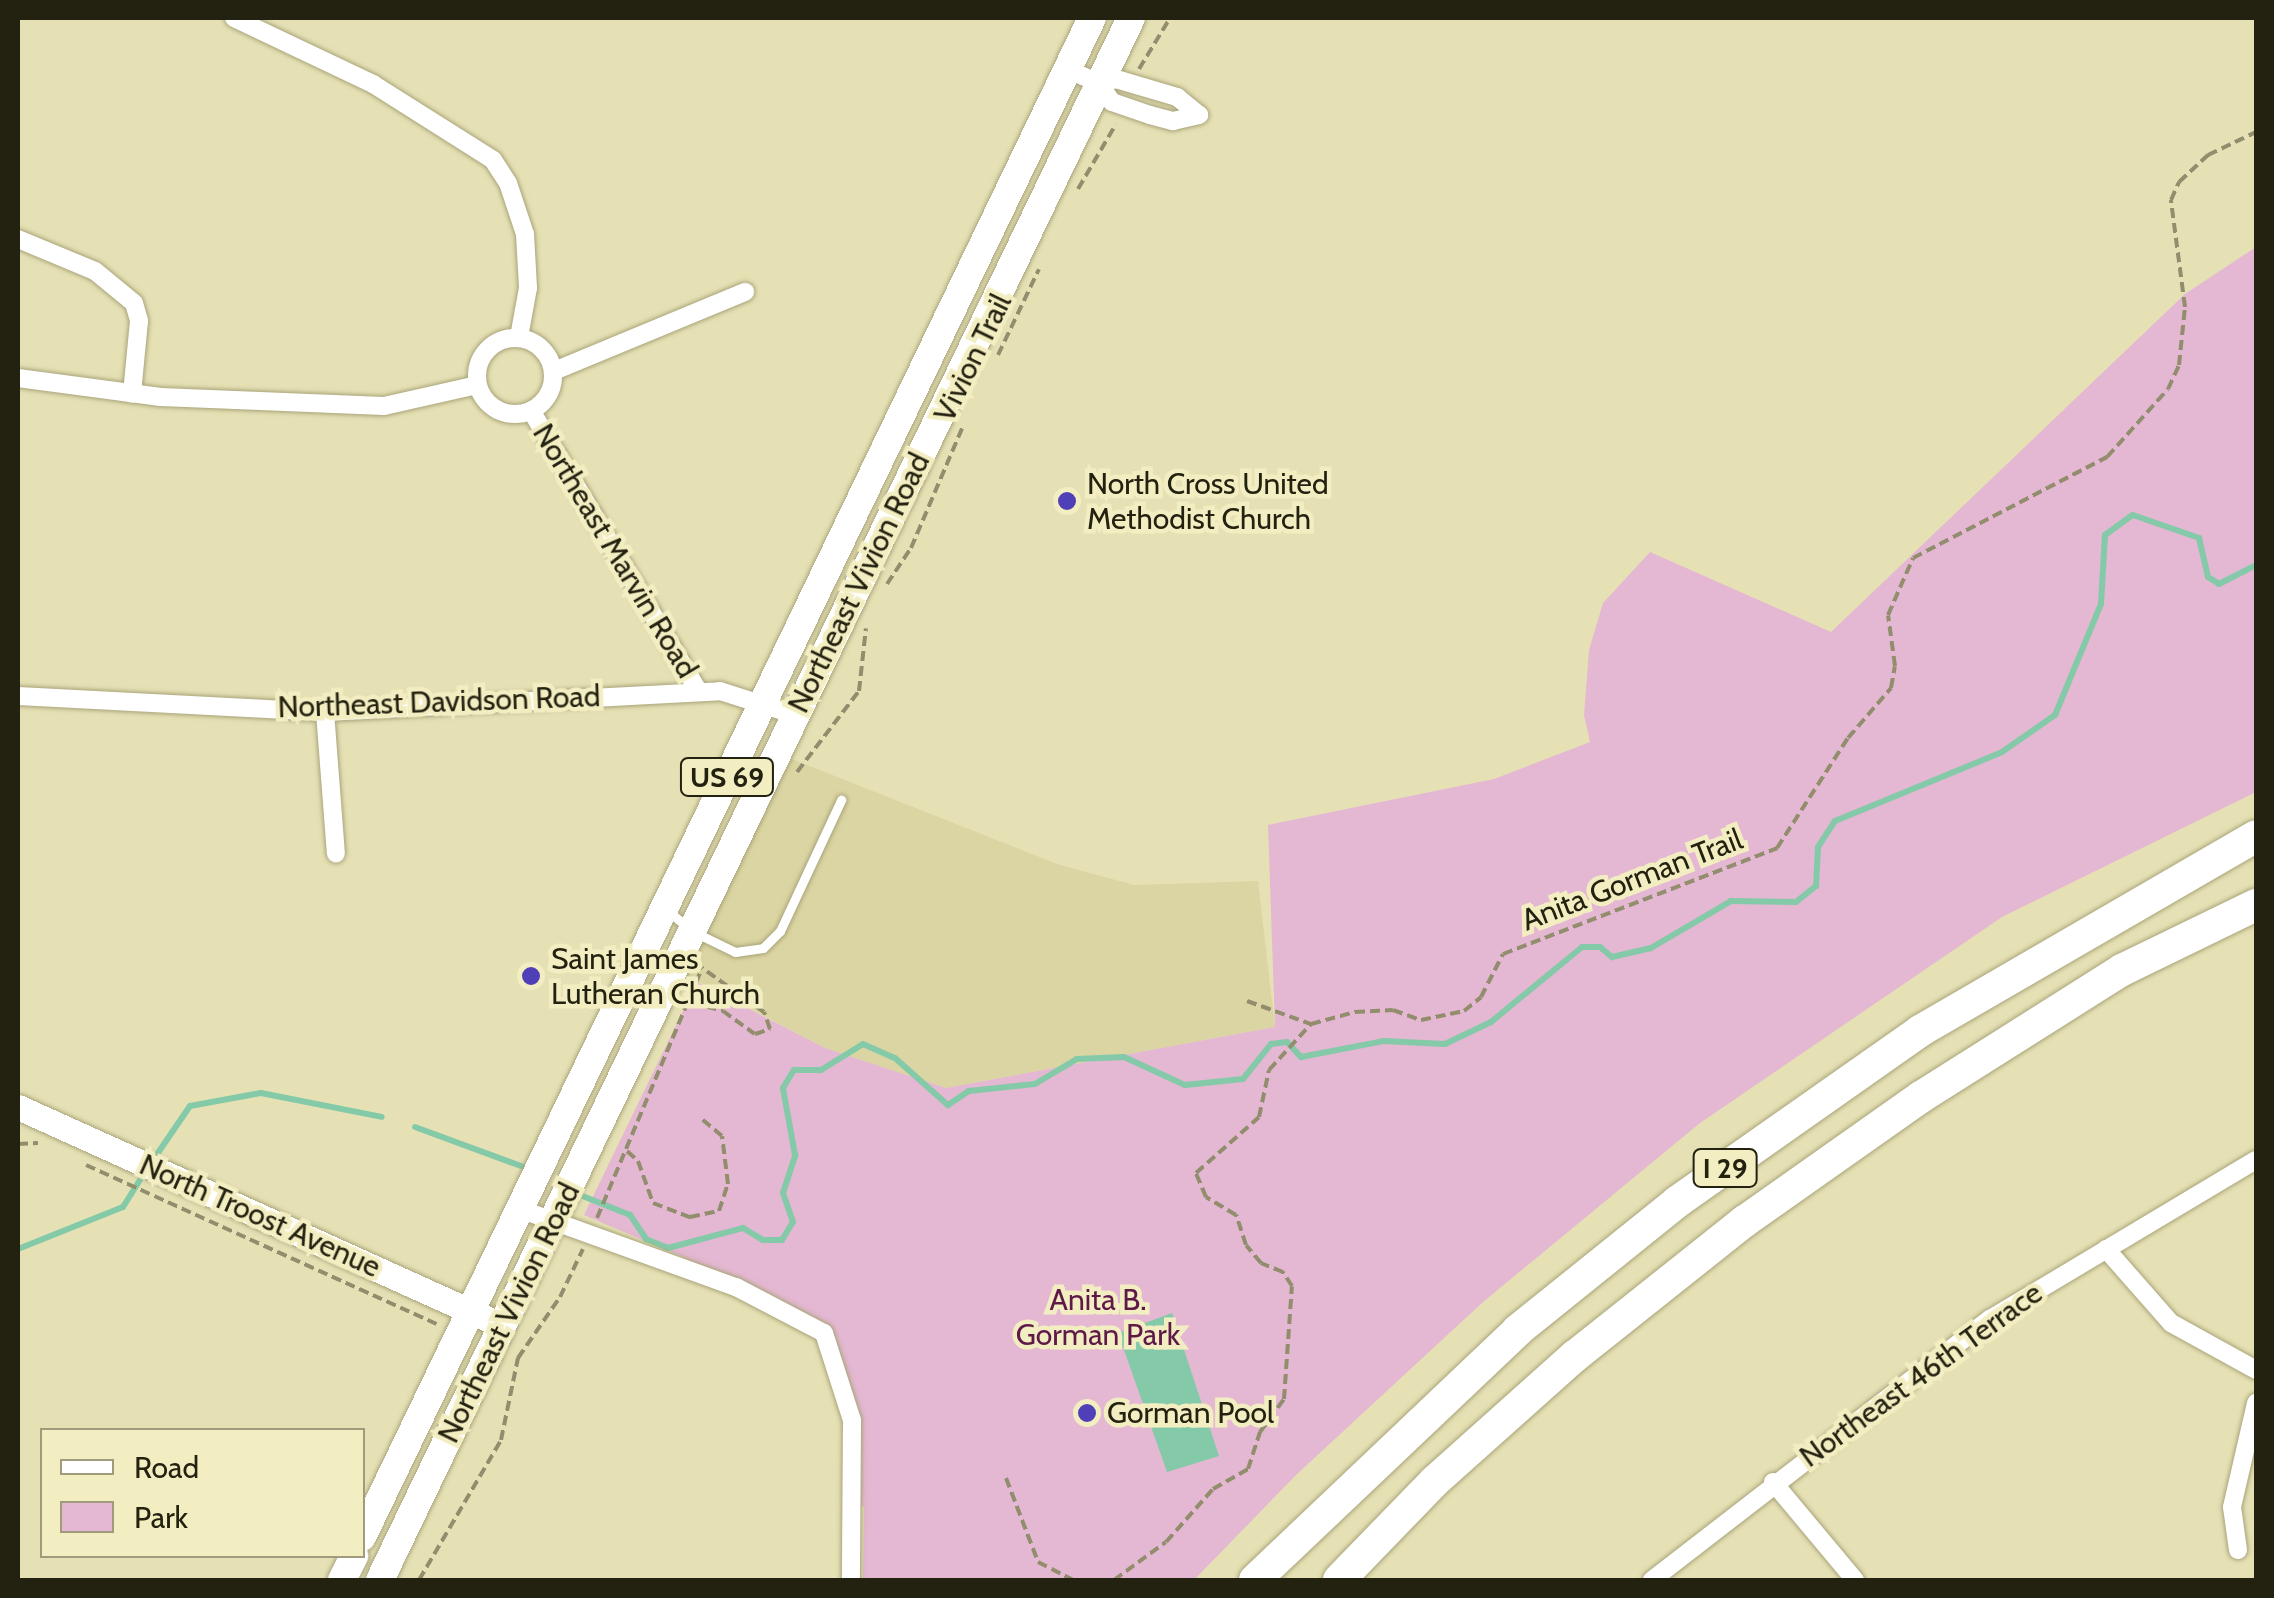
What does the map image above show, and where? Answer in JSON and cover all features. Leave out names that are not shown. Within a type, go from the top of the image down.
[{"type":"highway","name":"I 29","points":[[1255,1580],[1518,1330],[1677,1202],[1920,1031],[2256,836]]},
{"type":"highway","name":"I 29","points":[[1338,1580],[1435,1481],[1533,1394],[1745,1221],[1920,1097],[2122,970],[2256,904]]},
{"type":"main road","name":"Northeast Vivion Road","points":[[365,1531],[461,1321],[520,1209],[1092,18]]},
{"type":"main road","name":"Northeast Vivion Road","points":[[380,1580],[552,1224],[702,936],[795,715],[1131,18]]},
{"type":"main road","points":[[995,219],[1011,268]]},
{"type":"street","points":[[234,18],[387,92],[493,160],[508,182],[525,234],[528,288],[519,337]]},
{"type":"street","points":[[1067,69],[1100,83],[1116,78],[1177,98],[1200,115],[1174,121],[1124,106],[1108,99],[1100,83]]},
{"type":"street","points":[[18,239],[95,271],[134,304],[139,321],[132,394]]},
{"type":"street","points":[[554,371],[745,292]]},
{"type":"street","points":[[473,386],[492,405],[532,412],[552,391],[554,371],[540,347],[519,337]]},
{"type":"street","points":[[473,386],[487,352],[519,337]]},
{"type":"street","points":[[18,378],[132,394],[384,406],[473,386]]},
{"type":"street","name":"Northeast Marvin Road","points":[[532,412],[698,690]]},
{"type":"street","name":"Northeast Davidson Road","points":[[18,696],[325,712],[698,690],[764,700],[795,715]]},
{"type":"street","points":[[325,712],[336,854]]},
{"type":"street","name":"North Troost Avenue","points":[[18,1108],[134,1159],[461,1321],[502,1326]]},
{"type":"street","name":"Northeast 46th Terrace","points":[[1652,1580],[1773,1482],[1990,1319],[2256,1160]]},
{"type":"street","points":[[520,1209],[552,1224],[592,1230],[736,1287],[824,1333],[852,1420],[851,1580]]},
{"type":"street","points":[[2106,1249],[2171,1322],[2256,1370]]},
{"type":"street","points":[[2238,1550],[2232,1507],[2256,1403]]},
{"type":"street","points":[[1773,1482],[1855,1580]]},
{"type":"lane","points":[[665,908],[702,936],[750,953],[771,940],[841,800]]},
{"type":"path","points":[[1132,86],[1170,18]]},
{"type":"path","points":[[1074,196],[1124,106]]},
{"type":"path","name":"Anita Gorman Trail","points":[[1114,1580],[1166,1542],[1213,1489],[1248,1469],[1260,1432],[1284,1399],[1292,1286],[1254,1254],[1236,1215],[1206,1197],[1196,1172],[1259,1117],[1269,1070],[1311,1024],[1355,1012],[1392,1010],[1421,1020],[1464,1011],[1481,996],[1503,954],[1777,848],[1848,738],[1891,688],[1895,666],[1888,616],[1913,558],[2107,457],[2168,389],[2178,365],[2185,306],[2171,200],[2179,182],[2208,155],[2256,132]]},
{"type":"path","name":"Vivion Trail","points":[[993,363],[1040,264]]},
{"type":"path","name":"Vivion Trail","points":[[882,590],[911,548],[970,413]]},
{"type":"path","points":[[793,779],[859,691],[871,616]]},
{"type":"path","points":[[419,1580],[500,1440],[518,1358],[560,1297],[610,1191],[690,1003],[702,968],[702,936]]},
{"type":"path","points":[[690,1003],[724,1010],[755,1034],[770,1029],[764,1012],[702,968]]},
{"type":"path","points":[[1248,1001],[1311,1024]]},
{"type":"path","points":[[627,1152],[638,1160],[653,1203],[690,1217],[719,1211],[728,1184],[722,1136],[702,1119]]},
{"type":"path","points":[[118,1184],[461,1321]]},
{"type":"path","points":[[1006,1478],[1038,1562],[1072,1580]]},
{"type":"shaded area","points":[[787,757],[1057,864],[1134,885],[1258,881],[1275,1027],[946,1088],[825,1048],[682,973]]},
{"type":"shaded area","points":[[1172,1313],[1219,1456],[1167,1472],[1118,1333]]},
{"type":"green space","name":"Anita B. Gorman Park","points":[[2256,247],[2256,792],[2002,917],[1700,1123],[1483,1302],[1296,1475],[1194,1580],[863,1580],[864,1507],[852,1501],[852,1420],[824,1333],[685,1258],[584,1215],[697,982],[825,1048],[946,1088],[1275,1027],[1268,825],[1494,779],[1590,742],[1584,715],[1589,650],[1603,603],[1650,552],[1831,632],[2185,294]]},
{"type":"waterway","points":[[580,1195],[630,1215],[646,1239],[668,1248],[743,1228],[763,1240],[782,1240],[793,1222],[783,1193],[795,1155],[783,1088],[794,1070],[821,1070],[863,1044],[895,1058],[948,1105],[969,1091],[1035,1084],[1077,1059],[1124,1057],[1185,1085],[1243,1079],[1271,1044],[1287,1042],[1301,1057],[1384,1041],[1445,1044],[1491,1022],[1582,947],[1600,947],[1612,957],[1651,948],[1731,901],[1796,902],[1816,886],[1818,847],[1835,821],[2002,752],[2055,715],[2101,604],[2105,535],[2133,515],[2199,538],[2208,577],[2219,584],[2256,565]]},
{"type":"waterway","points":[[151,1163],[190,1106],[261,1093],[382,1117]]},
{"type":"waterway","points":[[415,1127],[524,1167]]},
{"type":"waterway","points":[[18,1249],[123,1207],[144,1173]]},
{"type":"place","name":"North Cross United Methodist Church","points":[[1067,501]]},
{"type":"place","name":"Saint James Lutheran Church","points":[[531,976]]},
{"type":"place","name":"Gorman Pool","points":[[1087,1413]]}]
